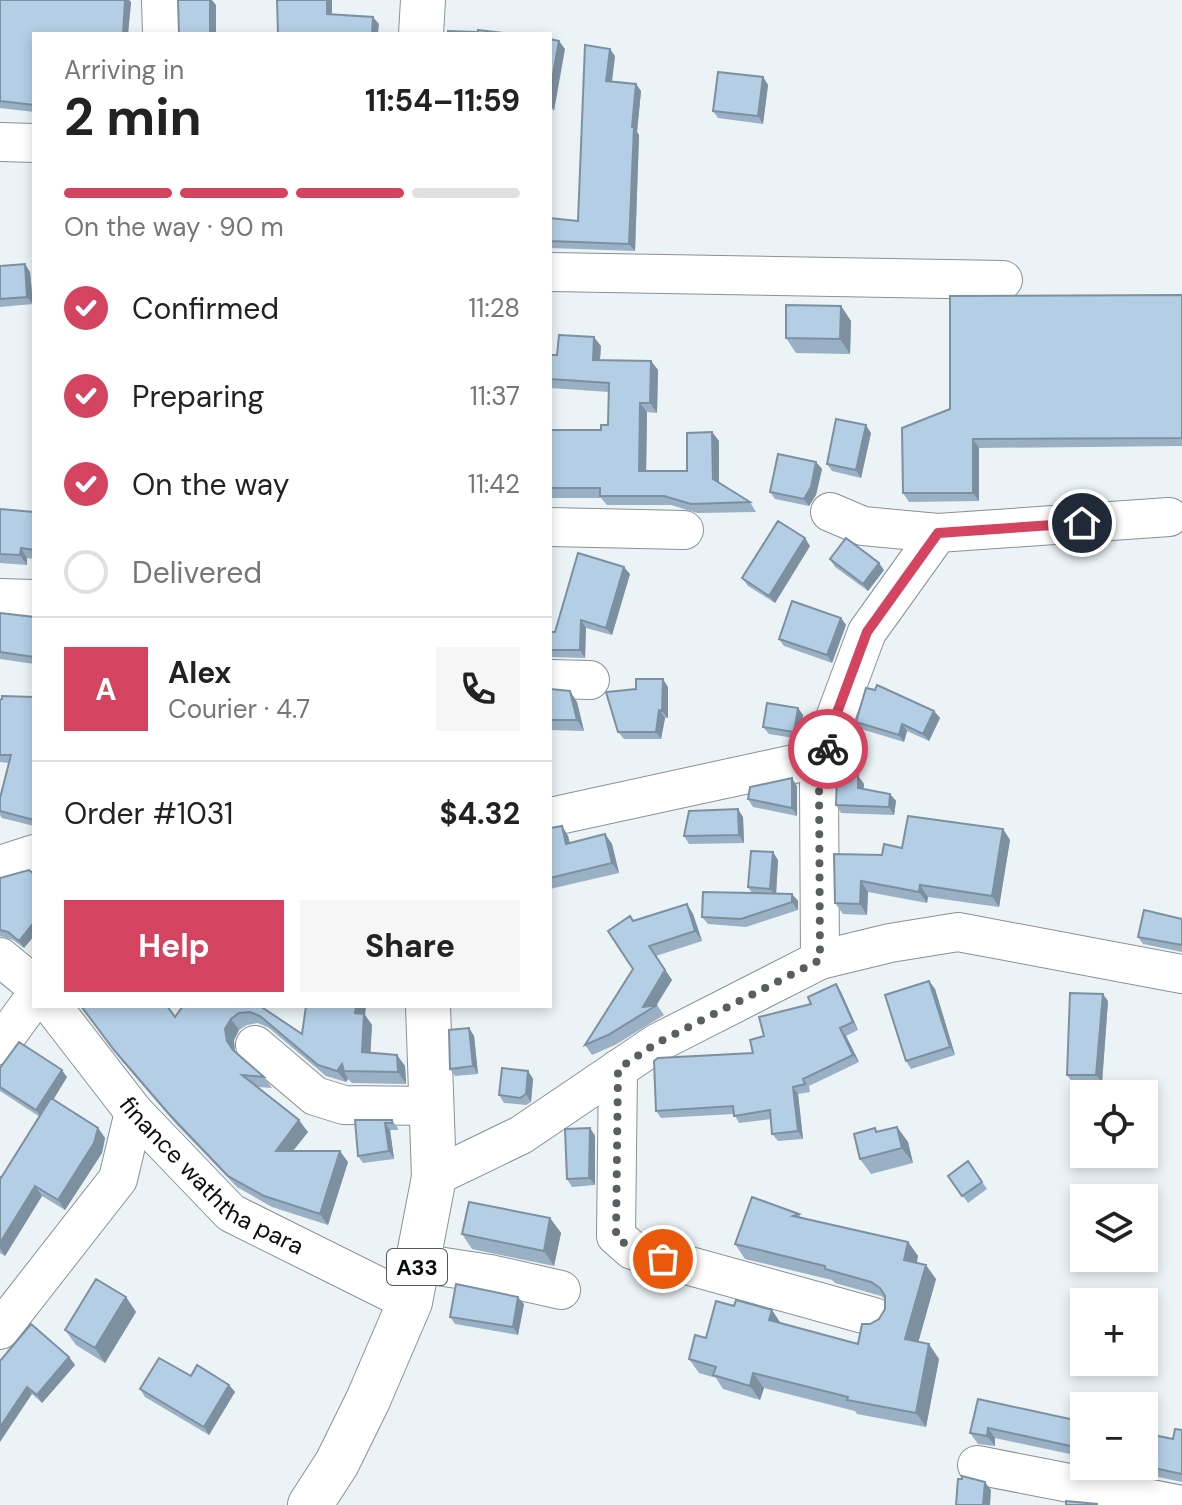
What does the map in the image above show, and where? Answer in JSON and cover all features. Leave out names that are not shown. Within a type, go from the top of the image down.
[{"type":"highway","points":[[421,32],[423,0]]},
{"type":"highway","name":"A33","points":[[310,1505],[337,1463],[368,1400],[414,1282],[434,1177],[428,1008]]},
{"type":"street","points":[[161,0],[162,32]]},
{"type":"street","points":[[0,142],[32,143]]},
{"type":"street","points":[[552,272],[1003,280]]},
{"type":"street","points":[[830,512],[863,526],[938,533],[1169,517]]},
{"type":"street","points":[[552,527],[684,530]]},
{"type":"street","points":[[820,960],[819,784],[835,718],[867,632],[938,533]]},
{"type":"street","points":[[0,598],[32,599]]},
{"type":"street","points":[[552,679],[590,680]]},
{"type":"street","points":[[552,817],[826,757]]},
{"type":"street","points":[[0,866],[32,855]]},
{"type":"street","points":[[434,1177],[521,1135],[657,1043],[820,960],[890,943],[958,932],[1182,974]]},
{"type":"street","points":[[0,957],[32,983]]},
{"type":"street","points":[[0,1045],[32,1001]]},
{"type":"street","name":"finance waththa para","points":[[54,1008],[134,1112],[231,1213],[414,1282],[490,1274],[561,1290]]},
{"type":"street","points":[[255,1045],[315,1096],[344,1105],[431,1106]]},
{"type":"street","points":[[618,1069],[616,1236],[632,1250],[874,1317]]},
{"type":"street","points":[[0,1330],[118,1179],[134,1112]]},
{"type":"street","points":[[977,1465],[1182,1505]]},
{"type":"building","points":[[0,0],[125,0],[123,32],[32,32],[32,105],[0,101]]},
{"type":"building","points":[[178,0],[210,0],[210,32],[179,32]]},
{"type":"building","points":[[277,0],[327,0],[327,14],[373,17],[372,32],[278,32]]},
{"type":"building","points":[[552,39],[559,41],[552,80]]},
{"type":"building","points":[[585,45],[610,49],[606,81],[636,84],[629,244],[552,241],[552,218],[578,221]]},
{"type":"building","points":[[718,72],[763,77],[758,116],[713,111]]},
{"type":"building","points":[[25,264],[27,297],[0,299],[0,266]]},
{"type":"building","points":[[1182,295],[1182,438],[973,439],[973,493],[903,493],[902,428],[950,409],[950,296]]},
{"type":"building","points":[[786,305],[841,306],[840,339],[786,338]]},
{"type":"building","points":[[559,335],[594,337],[593,360],[651,361],[650,403],[640,403],[639,471],[687,471],[687,433],[712,432],[713,479],[750,502],[691,504],[664,496],[600,496],[600,488],[552,488],[552,430],[601,430],[601,425],[608,425],[609,383],[552,379],[552,355],[557,355]]},
{"type":"building","points":[[836,419],[866,425],[856,470],[827,464]]},
{"type":"building","points":[[778,454],[816,462],[811,487],[804,499],[770,492]]},
{"type":"building","points":[[0,509],[32,512],[32,550],[21,548],[20,555],[0,554]]},
{"type":"building","points":[[778,521],[805,538],[769,596],[742,578]]},
{"type":"building","points":[[846,538],[879,563],[863,584],[830,559]]},
{"type":"building","points":[[578,553],[624,567],[606,628],[581,620],[580,650],[552,650],[552,632],[555,632]]},
{"type":"building","points":[[792,601],[841,618],[827,655],[779,639]]},
{"type":"building","points":[[0,613],[32,617],[32,657],[0,652]]},
{"type":"building","points":[[636,679],[663,679],[662,711],[659,710],[656,732],[618,732],[606,692],[636,689]]},
{"type":"building","points":[[877,685],[934,711],[923,734],[902,724],[899,735],[856,722],[866,688],[875,690]]},
{"type":"building","points":[[552,689],[570,691],[577,720],[552,720]]},
{"type":"building","points":[[2,696],[32,697],[32,819],[0,811],[0,798],[11,755],[0,755]]},
{"type":"building","points":[[767,703],[798,708],[794,732],[763,727]]},
{"type":"building","points":[[837,776],[858,776],[858,788],[890,794],[889,807],[836,805]]},
{"type":"building","points":[[792,778],[792,808],[748,799],[750,787]]},
{"type":"building","points":[[738,809],[739,835],[684,836],[689,811]]},
{"type":"building","points":[[908,816],[1003,829],[992,896],[920,885],[919,892],[861,881],[860,904],[835,903],[834,854],[882,855],[884,844],[902,848]]},
{"type":"building","points":[[562,826],[566,844],[605,834],[612,863],[552,878],[552,828]]},
{"type":"building","points":[[751,851],[773,852],[770,889],[748,887]]},
{"type":"building","points":[[29,870],[32,872],[32,925],[19,941],[0,930],[0,878]]},
{"type":"building","points":[[703,892],[792,894],[792,902],[741,919],[702,917]]},
{"type":"building","points":[[687,904],[695,931],[649,946],[665,970],[643,1007],[657,1005],[608,1035],[585,1045],[633,969],[608,931],[630,916],[633,921]]},
{"type":"building","points":[[1144,910],[1182,919],[1182,945],[1138,937]]},
{"type":"building","points":[[929,981],[950,1047],[906,1061],[885,995]]},
{"type":"building","points":[[836,984],[853,1022],[840,1028],[853,1055],[803,1079],[805,1084],[793,1087],[798,1131],[772,1134],[770,1110],[734,1116],[733,1106],[656,1111],[654,1061],[658,1058],[753,1053],[750,1040],[764,1036],[759,1017],[811,1004],[808,997]]},
{"type":"building","points":[[1070,993],[1103,994],[1096,1075],[1067,1075]]},
{"type":"building","points":[[82,1008],[168,1008],[175,1017],[182,1008],[263,1008],[302,1034],[306,1008],[356,1008],[355,1013],[364,1014],[362,1052],[397,1055],[398,1072],[344,1071],[342,1064],[337,1071],[318,1065],[260,1016],[250,1012],[239,1013],[225,1029],[227,1041],[233,1050],[264,1077],[242,1075],[299,1120],[276,1151],[340,1151],[320,1214],[264,1196],[228,1176],[114,1050]]},
{"type":"building","points":[[469,1028],[473,1066],[450,1069],[449,1030]]},
{"type":"building","points":[[19,1042],[62,1070],[36,1110],[0,1087],[0,1068]]},
{"type":"building","points":[[502,1068],[528,1071],[526,1094],[520,1098],[499,1095]]},
{"type":"building","points":[[51,1098],[98,1128],[94,1143],[58,1200],[35,1186],[0,1243],[0,1177]]},
{"type":"building","points":[[355,1120],[392,1120],[392,1123],[385,1123],[389,1151],[358,1156]]},
{"type":"building","points":[[897,1127],[902,1148],[860,1159],[854,1134],[875,1128],[876,1132]]},
{"type":"building","points":[[590,1128],[589,1178],[567,1179],[565,1129]]},
{"type":"building","points":[[968,1161],[982,1182],[962,1196],[948,1176]]},
{"type":"building","points":[[752,1197],[799,1214],[793,1216],[908,1242],[904,1260],[926,1265],[905,1339],[929,1344],[916,1413],[847,1400],[848,1397],[753,1373],[750,1386],[713,1375],[716,1367],[689,1359],[695,1335],[706,1338],[716,1301],[734,1306],[736,1300],[772,1310],[769,1320],[858,1344],[862,1324],[879,1319],[885,1309],[885,1296],[871,1282],[825,1269],[825,1266],[735,1244]]},
{"type":"building","points":[[469,1202],[550,1218],[544,1251],[462,1234]]},
{"type":"building","points":[[96,1279],[126,1297],[95,1348],[65,1330]]},
{"type":"building","points":[[456,1284],[518,1297],[513,1327],[450,1317]]},
{"type":"building","points":[[31,1324],[69,1357],[37,1395],[27,1387],[0,1427],[0,1361]]},
{"type":"building","points":[[159,1358],[191,1376],[197,1365],[229,1385],[204,1427],[140,1389]]},
{"type":"building","points":[[978,1399],[1070,1419],[1070,1446],[988,1428],[987,1436],[970,1433]]},
{"type":"building","points":[[1175,1429],[1182,1430],[1182,1474],[1158,1469],[1158,1436],[1173,1439]]},
{"type":"building","points":[[962,1476],[985,1482],[983,1505],[956,1505],[958,1479]]},
{"type":"building","points":[[1066,1501],[1097,1504],[1097,1505],[1066,1505]]},
{"type":"way so far","points":[[663,1259],[632,1250],[616,1236],[618,1069],[657,1043],[820,960],[819,784],[828,749]]},
{"type":"route","points":[[828,749],[835,718],[867,632],[938,533],[1082,523]]}]
